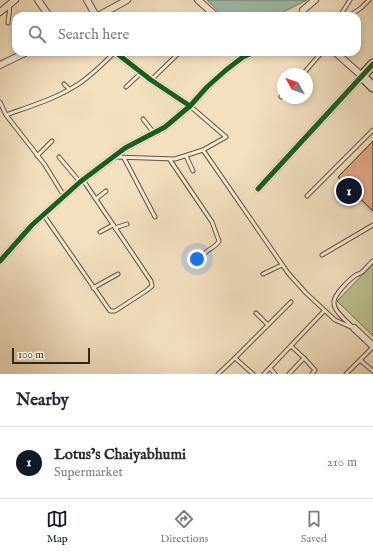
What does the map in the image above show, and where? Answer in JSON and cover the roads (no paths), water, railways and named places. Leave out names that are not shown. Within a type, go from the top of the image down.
[{"type":"street","points":[[0,12],[15,0]]},
{"type":"street","points":[[38,0],[46,12]]},
{"type":"street","points":[[87,0],[94,12]]},
{"type":"street","points":[[104,12],[127,0]]},
{"type":"street","points":[[198,0],[212,12]]},
{"type":"street","points":[[303,12],[303,10],[315,0]]},
{"type":"street","points":[[0,65],[19,56]]},
{"type":"street","points":[[120,56],[141,73],[190,106]]},
{"type":"street","points":[[0,260],[43,214],[82,181],[125,148],[165,127],[190,106],[212,82],[244,56]]},
{"type":"street","points":[[340,56],[373,87]]},
{"type":"street","points":[[258,189],[373,64]]},
{"type":"street","points":[[354,328],[373,346]]},
{"type":"lane","points":[[342,12],[350,0]]},
{"type":"lane","points":[[356,12],[362,8],[369,0]]},
{"type":"lane","points":[[8,23],[11,10],[9,4]]},
{"type":"lane","points":[[6,115],[43,102],[79,84],[93,74],[111,56]]},
{"type":"lane","points":[[151,80],[176,56]]},
{"type":"lane","points":[[308,68],[319,56]]},
{"type":"lane","points":[[126,87],[141,73]]},
{"type":"lane","points":[[64,84],[69,88]]},
{"type":"lane","points":[[0,102],[6,115],[45,165],[65,196]]},
{"type":"lane","points":[[112,157],[170,160],[203,150],[226,137],[190,106]]},
{"type":"lane","points":[[143,119],[154,133]]},
{"type":"lane","points":[[307,196],[373,130]]},
{"type":"lane","points":[[38,156],[52,141]]},
{"type":"lane","points":[[203,150],[282,265],[324,311],[335,320],[354,328]]},
{"type":"lane","points":[[186,156],[193,171]]},
{"type":"lane","points":[[43,214],[108,310],[113,312],[152,286],[151,281],[96,199],[60,157]]},
{"type":"lane","points":[[124,158],[155,217]]},
{"type":"lane","points":[[170,160],[212,222],[219,241],[218,244],[208,249],[205,253]]},
{"type":"lane","points":[[96,199],[106,191]]},
{"type":"lane","points":[[100,232],[127,224]]},
{"type":"lane","points":[[322,255],[373,226]]},
{"type":"lane","points":[[354,328],[341,316],[334,302],[336,296],[346,283],[362,272],[373,261]]},
{"type":"lane","points":[[263,274],[282,265]]},
{"type":"lane","points":[[93,288],[118,274]]},
{"type":"lane","points":[[218,374],[291,302]]},
{"type":"lane","points":[[264,374],[324,311]]},
{"type":"lane","points":[[256,314],[268,325]]},
{"type":"lane","points":[[292,346],[315,370],[312,374]]},
{"type":"lane","points":[[346,374],[373,346]]},
{"type":"lane","points":[[235,358],[253,374]]},
{"type":"lane","points":[[289,374],[304,358]]},
{"type":"lane","points":[[360,360],[373,371]]},
{"type":"lane","points":[[270,368],[275,374]]},
{"type":"place","name":"Lotus’s Chaiyabhumi","points":[[349,191]]}]
